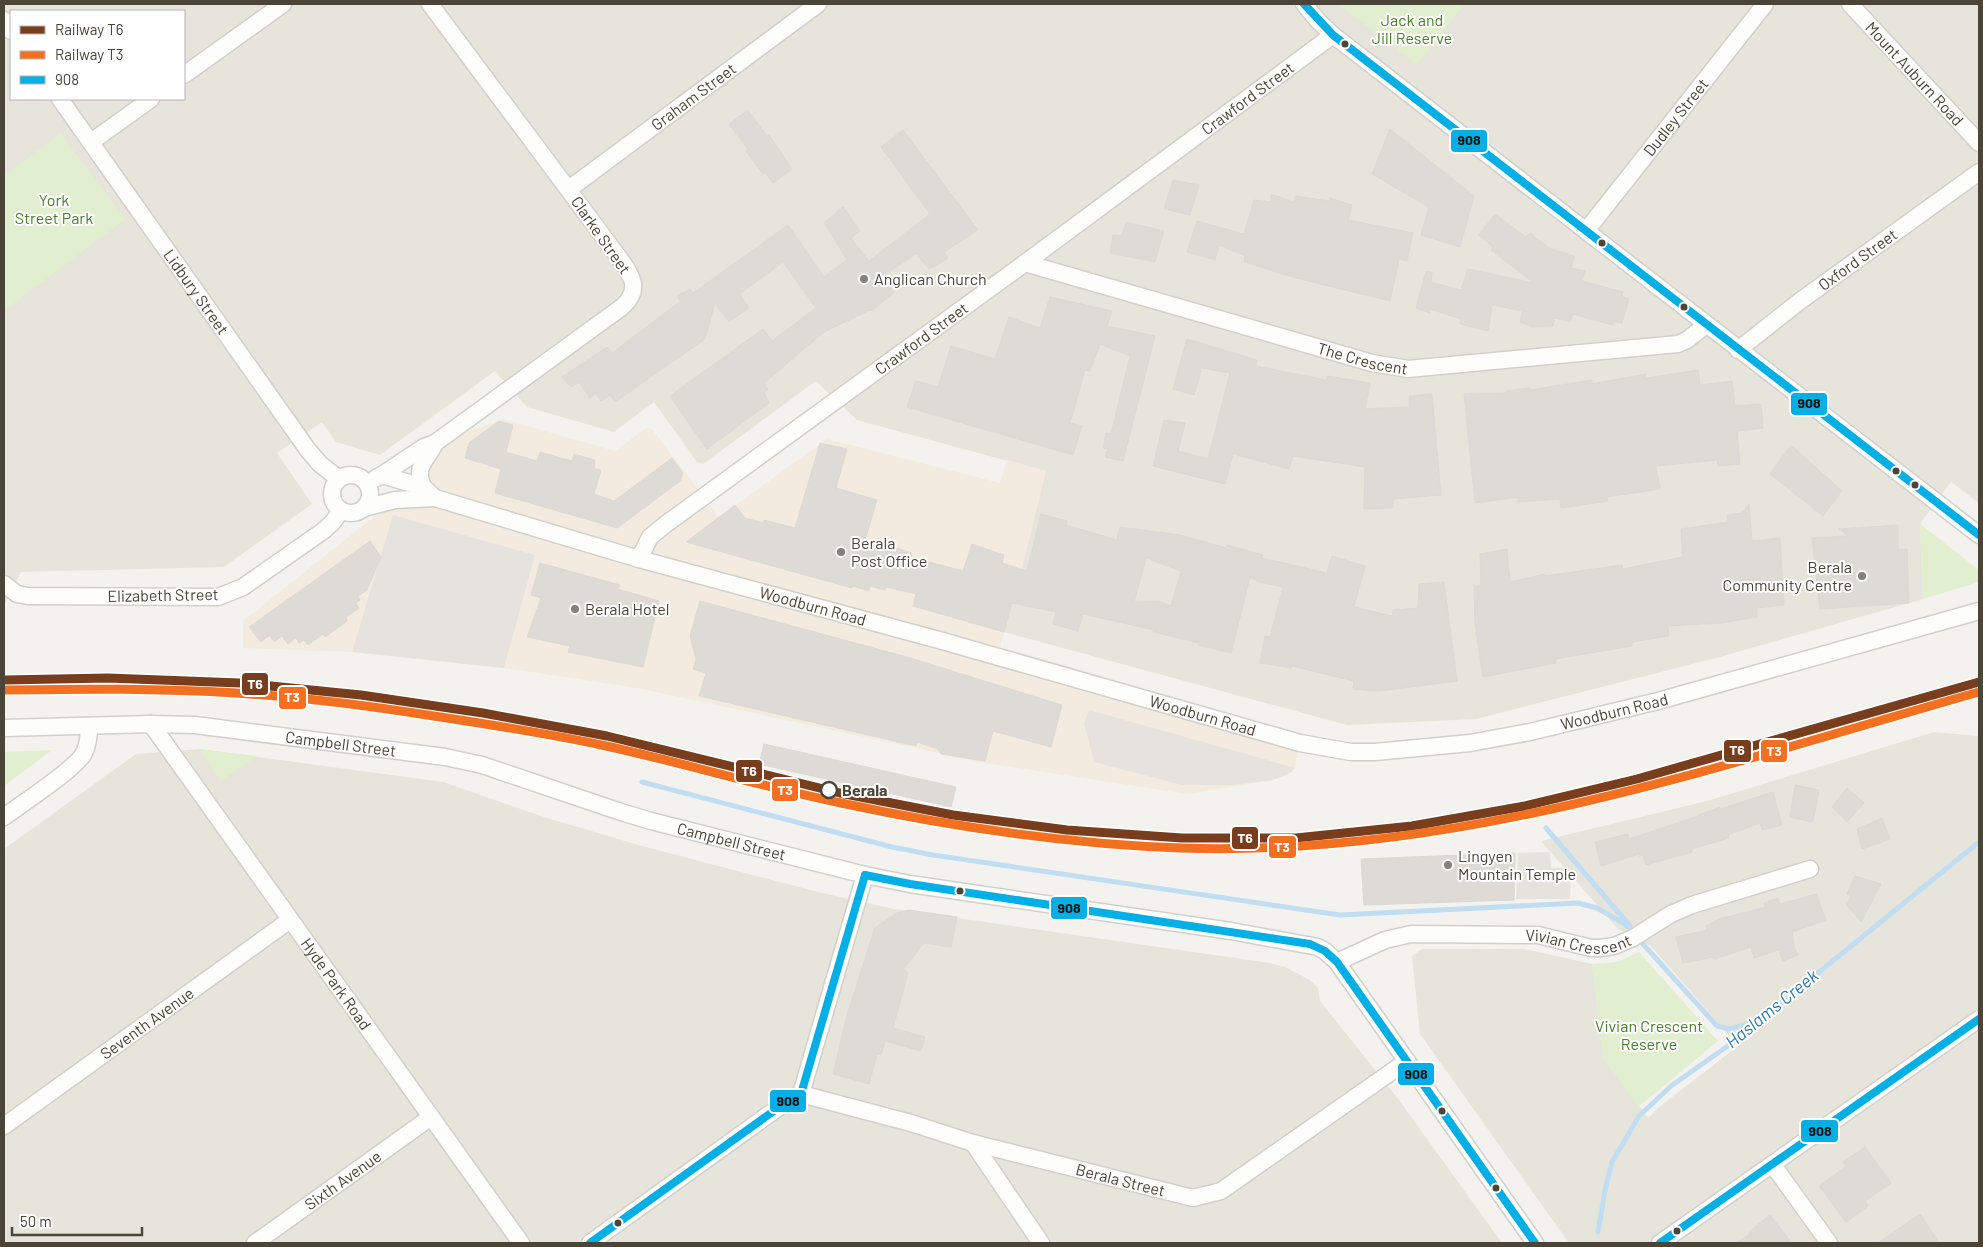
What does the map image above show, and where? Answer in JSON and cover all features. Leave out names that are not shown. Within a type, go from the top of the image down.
[{"type":"street","points":[[185,74],[283,4]]},
{"type":"street","name":"Clarke Street","points":[[382,475],[424,447],[435,443],[630,300],[634,283],[631,274],[430,4]]},
{"type":"street","name":"Graham Street","points":[[569,190],[818,4]]},
{"type":"street","points":[[1304,4],[1333,35],[1979,535]]},
{"type":"street","name":"Dudley Street","points":[[1586,231],[1765,4]]},
{"type":"street","name":"Mount Auburn Road","points":[[1850,4],[1979,144]]},
{"type":"street","name":"Crawford Street","points":[[639,559],[650,537],[666,524],[1025,263],[1333,35]]},
{"type":"street","name":"Lidbury Street","points":[[61,100],[308,450],[320,464],[339,479]]},
{"type":"street","points":[[91,142],[150,100]]},
{"type":"street","name":"Oxford Street","points":[[1738,350],[1800,301],[1979,172]]},
{"type":"street","name":"The Crescent","points":[[1025,263],[1372,363],[1408,369],[1678,344],[1687,340],[1706,325]]},
{"type":"street","name":"Clarke Street","points":[[429,492],[419,471],[422,461],[430,454],[435,443]]},
{"type":"street","points":[[346,475],[352,475],[362,478],[366,482],[370,496],[364,508],[356,512],[346,512],[337,506],[332,496],[334,486],[339,479],[346,475]]},
{"type":"street","points":[[366,482],[382,475]]},
{"type":"street","name":"Woodburn Road","points":[[382,475],[429,492],[639,559],[930,637],[1300,743],[1351,752],[1403,751],[1460,744],[1530,732],[1658,701],[1979,611]]},
{"type":"street","name":"Woodburn Road","points":[[364,508],[429,492]]},
{"type":"street","name":"Elizabeth Street","points":[[4,584],[17,594],[28,596],[218,597],[243,587],[323,531],[341,510]]},
{"type":"street","name":"Campbell Street","points":[[4,728],[151,724],[196,725],[464,760],[621,812],[865,875],[910,884],[1310,944],[1325,951],[1337,962],[1535,1243]]},
{"type":"street","name":"Hyde Park Road","points":[[151,724],[520,1243]]},
{"type":"street","points":[[4,817],[70,768],[83,755],[88,742],[89,726]]},
{"type":"street","name":"Vivian Crescent","points":[[1337,962],[1385,940],[1411,934],[1538,935],[1590,948],[1614,946],[1639,934],[1671,914],[1692,905],[1810,869]]},
{"type":"street","points":[[590,1243],[789,1100],[801,1094],[865,875]]},
{"type":"street","name":"Seventh Avenue","points":[[4,1126],[290,920]]},
{"type":"street","points":[[1660,1243],[1977,1026]]},
{"type":"street","name":"Berala Street","points":[[801,1094],[911,1122],[973,1143],[1193,1198],[1221,1191],[1407,1061]]},
{"type":"street","name":"Sixth Avenue","points":[[255,1243],[430,1117]]},
{"type":"street","points":[[973,1143],[1042,1243]]},
{"type":"street","points":[[1773,1164],[1829,1243]]},
{"type":"shaded area","points":[[4,4],[1979,4],[1979,503],[1951,482],[1920,524],[1923,599],[1720,657],[1476,719],[1347,725],[1004,632],[1045,471],[857,420],[816,381],[703,464],[697,462],[654,402],[614,432],[527,407],[495,371],[380,455],[336,442],[322,422],[277,453],[312,504],[224,567],[21,572],[4,605]]},
{"type":"shaded area","points":[[503,419],[615,451],[646,428],[652,429],[719,517],[827,439],[1000,483],[1007,460],[1046,471],[1022,569],[997,657],[1300,743],[1295,768],[1290,773],[1273,780],[1187,794],[985,763],[637,688],[504,668],[352,652],[243,648],[243,621],[395,500],[419,471],[435,443]]},
{"type":"shaded area","points":[[393,515],[535,555],[504,668],[352,652]]},
{"type":"shaded area","points":[[1089,710],[1295,768],[1290,773],[1273,780],[1233,785],[1182,785],[1094,762],[1084,723]]},
{"type":"shaded area","points":[[1934,732],[1979,736],[1979,1243],[1569,1243],[1420,1034],[1412,956],[1422,949],[1525,949],[1592,964],[1604,1059],[1648,1118],[1658,1108],[1738,1046],[1651,946],[1618,929],[1541,841],[1707,801]]},
{"type":"shaded area","points":[[199,749],[443,782],[547,818],[642,846],[818,892],[894,909],[1270,963],[1285,967],[1310,980],[1318,988],[1320,1001],[1399,1100],[1502,1243],[4,1243],[4,849],[136,754]]},
{"type":"shaded area","points":[[1550,852],[1551,868],[1564,868],[1571,874],[1570,899],[1516,899],[1518,853]]},
{"type":"green space","name":"Jack and Jill Reserve","points":[[1338,4],[1465,4],[1417,65]]},
{"type":"green space","name":"York Street Park","points":[[60,133],[126,219],[4,311],[4,176]]},
{"type":"green space","points":[[1920,524],[1979,570],[1979,582],[1923,599]]},
{"type":"green space","points":[[199,749],[257,756],[221,781]]},
{"type":"green space","points":[[52,750],[4,786],[4,752]]},
{"type":"green space","name":"Vivian Crescent Reserve","points":[[1639,952],[1718,1041],[1638,1107],[1604,1059],[1592,964],[1617,962]]},
{"type":"building","points":[[748,110],[767,136],[769,135],[792,169],[773,183],[765,172],[763,174],[746,151],[748,149],[729,124]]},
{"type":"building","points":[[1390,129],[1474,196],[1460,247],[1421,235],[1429,207],[1372,174]]},
{"type":"building","points":[[903,130],[978,230],[944,252],[948,258],[929,269],[916,254],[881,277],[894,293],[871,311],[824,332],[764,383],[768,389],[764,392],[769,403],[707,449],[670,396],[763,329],[772,341],[816,308],[783,262],[740,294],[749,308],[729,322],[715,303],[705,339],[615,402],[610,395],[601,401],[596,393],[590,398],[579,382],[571,387],[562,377],[607,347],[612,353],[681,301],[677,296],[690,289],[693,293],[788,225],[824,277],[847,260],[824,223],[843,207],[860,231],[851,238],[869,261],[930,214],[881,147]]},
{"type":"building","points":[[1173,180],[1199,185],[1190,215],[1164,209]]},
{"type":"building","points":[[1271,194],[1294,202],[1295,196],[1329,201],[1330,198],[1352,205],[1348,220],[1413,233],[1407,261],[1399,259],[1390,301],[1296,278],[1244,262],[1245,256],[1219,245],[1215,260],[1187,252],[1197,221],[1244,234],[1254,200],[1271,202]]},
{"type":"building","points":[[1495,214],[1526,237],[1530,233],[1549,248],[1574,256],[1571,268],[1585,271],[1582,281],[1623,292],[1622,297],[1629,299],[1622,323],[1614,321],[1612,325],[1573,314],[1570,322],[1555,318],[1553,326],[1533,327],[1520,322],[1523,311],[1492,305],[1488,331],[1460,324],[1461,319],[1430,309],[1430,313],[1416,308],[1426,271],[1432,272],[1431,282],[1461,290],[1468,269],[1534,283],[1491,250],[1493,247],[1479,235]]},
{"type":"building","points":[[1126,222],[1164,231],[1155,262],[1110,253],[1113,235],[1122,236]]},
{"type":"building","points":[[1050,297],[1112,311],[1107,326],[1155,336],[1123,461],[1105,457],[1108,449],[1103,448],[1106,433],[1111,434],[1130,356],[1100,344],[1090,371],[1085,370],[1070,423],[1082,426],[1073,455],[907,407],[916,381],[938,387],[951,346],[995,359],[1009,317],[1040,328]]},
{"type":"building","points":[[1187,339],[1257,360],[1256,366],[1326,380],[1328,376],[1370,383],[1365,409],[1409,407],[1409,396],[1432,394],[1441,495],[1393,499],[1393,508],[1364,509],[1365,467],[1293,456],[1289,469],[1233,454],[1225,484],[1153,466],[1164,420],[1185,423],[1178,451],[1208,459],[1230,373],[1202,368],[1194,395],[1173,389]]},
{"type":"building","points":[[1698,370],[1700,385],[1732,381],[1735,406],[1761,404],[1763,428],[1737,431],[1740,464],[1718,466],[1717,460],[1656,466],[1660,489],[1607,497],[1608,501],[1561,508],[1560,499],[1518,502],[1518,497],[1475,503],[1464,394],[1506,393],[1506,391],[1530,388],[1531,390],[1592,380],[1592,384],[1646,374],[1646,378]]},
{"type":"building","points":[[499,421],[513,425],[506,452],[537,461],[540,452],[572,461],[574,454],[595,460],[594,469],[601,470],[594,494],[614,501],[672,458],[683,473],[680,481],[617,528],[495,493],[501,469],[465,458],[469,443]]},
{"type":"building","points":[[820,443],[847,449],[836,488],[877,500],[864,544],[896,553],[897,548],[912,553],[911,557],[963,571],[972,544],[1004,555],[1002,563],[1027,571],[1041,514],[1067,521],[1066,525],[1117,540],[1120,527],[1180,535],[1226,548],[1227,545],[1263,555],[1262,558],[1327,573],[1332,556],[1365,566],[1354,607],[1392,616],[1393,610],[1418,608],[1419,584],[1444,582],[1457,681],[1379,691],[1353,689],[1354,681],[1292,666],[1291,668],[1260,663],[1265,636],[1270,637],[1283,587],[1259,582],[1250,577],[1231,653],[1153,632],[1154,630],[1083,614],[1078,631],[1053,624],[1056,612],[1012,603],[1004,632],[913,606],[916,594],[886,587],[885,590],[870,586],[869,591],[853,586],[852,588],[686,542],[735,505],[745,518],[764,523],[764,520],[795,528]],"holes":[[[1146,558],[1181,571],[1171,606],[1158,601],[1134,602]]]},
{"type":"building","points":[[1791,445],[1842,491],[1823,516],[1770,474]]},
{"type":"building","points":[[1749,504],[1752,541],[1780,538],[1784,605],[1757,608],[1757,617],[1721,623],[1668,626],[1669,636],[1632,642],[1632,646],[1555,659],[1556,663],[1483,677],[1475,624],[1474,586],[1481,586],[1480,554],[1507,549],[1510,582],[1545,574],[1545,576],[1622,565],[1623,569],[1683,557],[1681,529],[1728,522],[1727,515],[1742,513]]},
{"type":"building","name":"Berala Community Centre","points":[[1898,525],[1898,549],[1907,549],[1909,603],[1820,609],[1812,538],[1848,536],[1839,529]]},
{"type":"building","points":[[370,541],[381,557],[367,590],[358,596],[360,600],[356,603],[359,608],[346,617],[347,621],[325,637],[323,634],[308,645],[304,640],[299,643],[296,638],[288,644],[282,636],[274,642],[270,635],[261,642],[249,627]]},
{"type":"building","points":[[540,563],[620,585],[618,589],[659,601],[643,667],[568,652],[570,646],[527,637],[541,598],[531,595]]},
{"type":"building","points":[[700,601],[907,657],[1062,705],[1051,747],[993,731],[985,761],[941,754],[938,749],[917,742],[916,746],[699,696],[706,673],[693,669],[696,659],[690,636]]},
{"type":"building","points":[[764,744],[956,787],[951,807],[759,764]]},
{"type":"building","points":[[1795,785],[1819,790],[1813,822],[1790,817]]},
{"type":"building","points":[[1847,788],[1864,803],[1847,822],[1832,807]]},
{"type":"building","points":[[1773,792],[1782,825],[1762,830],[1760,823],[1728,835],[1729,838],[1692,849],[1692,852],[1646,865],[1643,855],[1639,856],[1639,854],[1601,866],[1595,842],[1628,834],[1629,839],[1720,807],[1720,809]]},
{"type":"building","points":[[1882,818],[1890,839],[1862,849],[1857,829]]},
{"type":"building","points":[[1515,853],[1514,900],[1364,905],[1361,859]]},
{"type":"building","points":[[1855,876],[1881,884],[1861,922],[1847,905],[1851,896],[1847,894]]},
{"type":"building","points":[[1816,894],[1826,920],[1792,932],[1794,947],[1798,955],[1783,961],[1779,950],[1754,958],[1751,947],[1714,959],[1713,957],[1683,963],[1676,937],[1707,930],[1706,926],[1719,919],[1766,907],[1764,903],[1778,898],[1780,904]]},
{"type":"building","points":[[909,910],[957,917],[951,947],[924,943],[903,969],[908,973],[893,1028],[925,1037],[921,1051],[885,1041],[881,1055],[877,1054],[869,1084],[833,1074],[847,1015],[875,928],[897,913]]},
{"type":"building","points":[[1865,1147],[1891,1183],[1865,1201],[1868,1206],[1846,1222],[1819,1186],[1846,1166],[1843,1162]]},
{"type":"building","points":[[1920,1214],[1939,1243],[1878,1243]]},
{"type":"building","points":[[1770,1215],[1792,1243],[1736,1243],[1750,1234],[1749,1232]]},
{"type":"waterway","points":[[642,782],[892,847],[933,855],[1340,915],[1578,903],[1597,908],[1625,924],[1717,1026],[1730,1029],[1762,1019]]},
{"type":"waterway","points":[[1546,828],[1630,926]]},
{"type":"waterway","name":"Haslams Creek","points":[[1598,1232],[1612,1162],[1639,1116],[1671,1086],[1732,1043],[1979,842]]},
{"type":"rail line","name":"T6","points":[[4,680],[108,678],[240,683],[361,695],[483,713],[607,736],[840,793],[953,815],[1067,830],[1182,838],[1296,838],[1412,826],[1525,806],[1637,779],[1979,682]]},
{"type":"rail line","name":"T3","points":[[4,690],[120,689],[207,691],[284,697],[403,711],[584,741],[811,797],[925,820],[1095,843],[1181,848],[1283,847],[1385,838],[1485,823],[1585,802],[1684,777],[1979,692]]},
{"type":"transit line","name":"908","points":[[1304,4],[1333,35],[1979,535]]},
{"type":"transit line","name":"908","points":[[865,875],[910,884],[1310,944],[1325,951],[1337,962],[1535,1243]]},
{"type":"transit line","name":"908","points":[[590,1243],[789,1100],[801,1094],[865,875]]},
{"type":"transit line","name":"908","points":[[1660,1243],[1979,1019]]},
{"type":"place","name":"Anglican Church","points":[[864,279]]},
{"type":"place","name":"Berala Post Office","points":[[841,552]]},
{"type":"place","name":"Berala Community Centre","points":[[1862,576]]},
{"type":"place","name":"Berala Hotel","points":[[575,609]]},
{"type":"place","name":"Berala","points":[[829,790]]},
{"type":"place","name":"Lingyen Mountain Temple","points":[[1448,865]]}]
